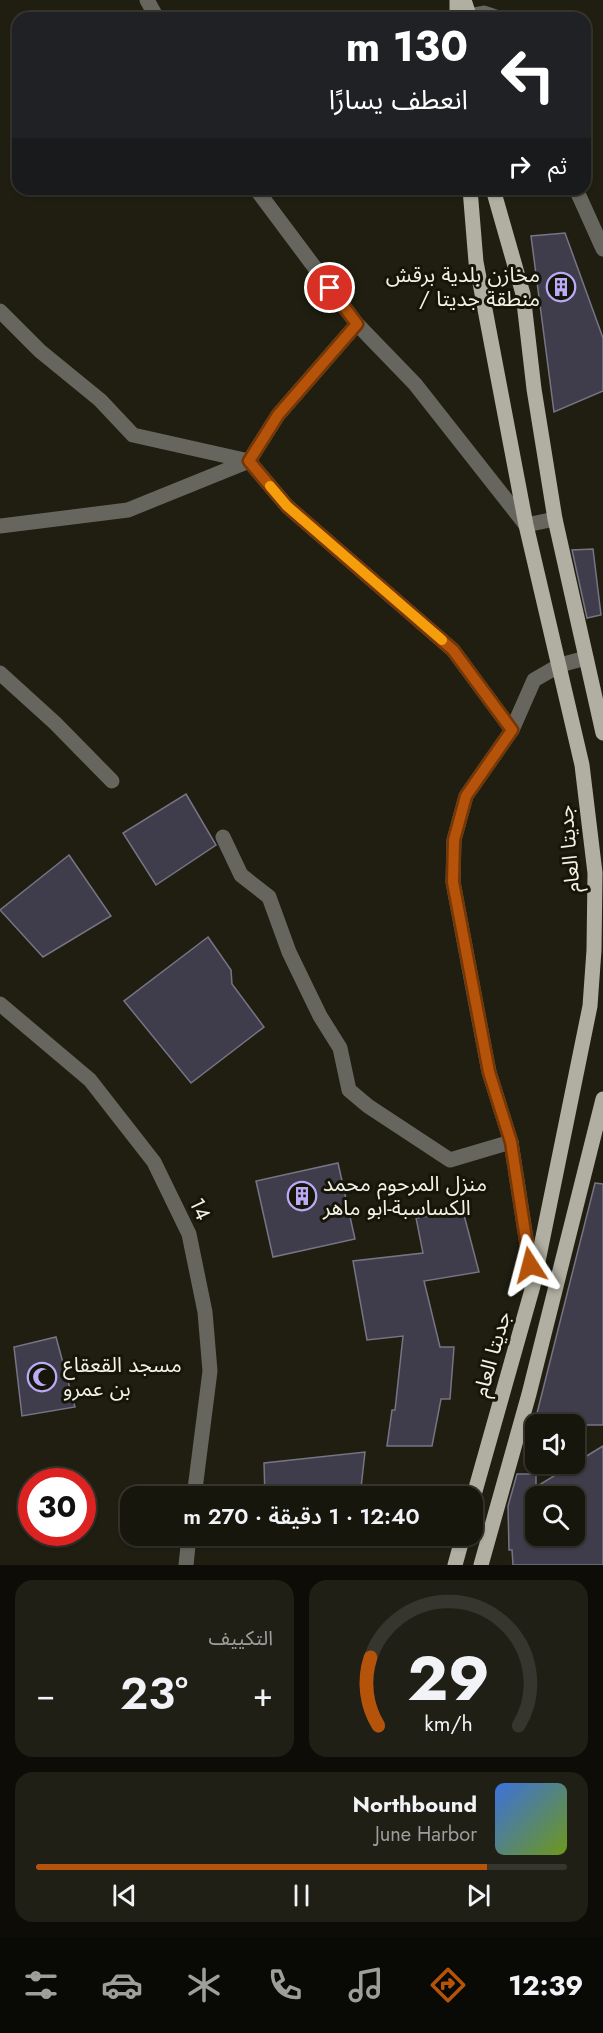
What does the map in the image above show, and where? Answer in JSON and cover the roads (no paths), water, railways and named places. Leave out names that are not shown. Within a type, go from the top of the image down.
[{"type":"main road","name":"جديتا العام","points":[[470,195],[476,262],[526,525],[582,765],[595,873],[594,950],[590,1006],[533,1286],[477,1486]]},
{"type":"main road","points":[[495,195],[524,294],[534,389],[555,519],[603,733]]},
{"type":"main road","points":[[481,1565],[536,1371],[603,1099]]},
{"type":"main road","points":[[455,1565],[460,1546]]},
{"type":"street","points":[[260,195],[357,324],[415,384],[526,525],[555,519]]},
{"type":"street","points":[[579,195],[603,249]]},
{"type":"street","points":[[0,311],[40,351],[100,400],[133,435],[249,461],[287,506],[453,650],[512,730]]},
{"type":"street","points":[[0,526],[128,510],[249,461],[278,415],[357,324]]},
{"type":"street","points":[[533,1286],[511,1142],[489,1072],[453,882],[454,840],[466,796],[512,730],[534,680],[560,665],[586,658]]},
{"type":"street","points":[[0,673],[55,723],[112,781]]},
{"type":"street","points":[[223,837],[241,875],[269,897],[289,952],[320,1016],[340,1048],[350,1090],[368,1106],[450,1160],[511,1142]]},
{"type":"street","name":"14","points":[[0,1004],[90,1080],[154,1162],[189,1234],[205,1312],[210,1371],[195,1486]]},
{"type":"street","points":[[186,1565],[188,1546]]},
{"type":"place","name":"مخازن بلدية برقش / منطقة جديتا","points":[[561,287]]},
{"type":"place","name":"منزل المرحوم محمد الكساسبة-ابو ماهر","points":[[302,1196]]},
{"type":"place","name":"مسجد القعقاع بن عمرو","points":[[42,1377]]}]
